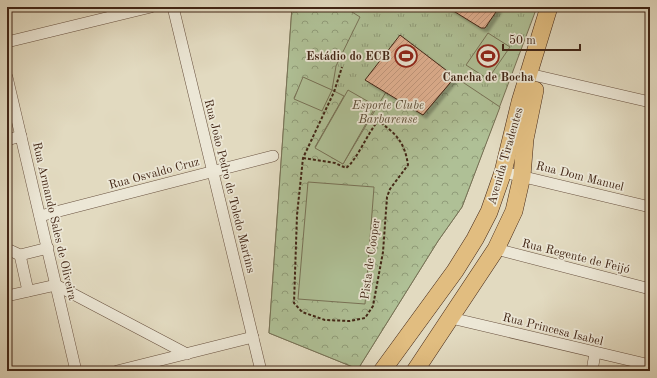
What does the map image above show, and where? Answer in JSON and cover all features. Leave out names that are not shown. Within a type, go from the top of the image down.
[{"type":"main road","name":"Avenida Tiradentes","points":[[415,371],[496,249],[514,212],[522,176],[524,140],[534,75],[549,7]]},
{"type":"main road","name":"Avenida Tiradentes","points":[[382,371],[455,271],[475,239],[489,212],[503,172],[520,102],[534,75],[561,7]]},
{"type":"street","points":[[7,42],[151,7]]},
{"type":"street","name":"Rua João Pedro de Toledo Martins","points":[[173,7],[261,371]]},
{"type":"street","points":[[534,75],[650,102]]},
{"type":"street","name":"Rua Armando Sales de Oliveira","points":[[7,77],[76,371]]},
{"type":"street","points":[[7,140],[22,136]]},
{"type":"street","name":"Rua Osvaldo Cruz","points":[[40,216],[274,156]]},
{"type":"street","name":"Rua Dom Manuel","points":[[503,172],[650,207]]},
{"type":"street","points":[[7,249],[20,255],[48,248]]},
{"type":"street","name":"Rua Regente de Feijó","points":[[496,249],[650,288]]},
{"type":"street","points":[[20,255],[28,291]]},
{"type":"street","points":[[7,296],[56,285],[187,354]]},
{"type":"street","name":"Rua Princesa Isabel","points":[[451,318],[650,365]]},
{"type":"street","points":[[117,371],[253,337]]},
{"type":"street","points":[[592,371],[595,353]]},
{"type":"path","points":[[304,158],[334,92],[342,67]]},
{"type":"path","name":"Pista de Cooper","points":[[378,122],[391,130],[403,144],[408,165],[390,189],[387,197],[383,252],[373,306],[365,318],[350,321],[325,320],[302,312],[294,303],[297,215],[304,158],[335,163],[346,168],[351,164],[371,130],[378,122]]},
{"type":"green space","name":"Esporte Clube Barbarense","points":[[292,7],[537,7],[462,207],[438,241],[358,369],[269,333]]},
{"type":"green space","name":"Esporte Clube Barbarense","points":[[292,7],[344,7],[360,17],[336,66],[332,90],[344,96],[315,147],[343,164],[386,92],[423,115],[455,77],[500,107],[462,207],[438,241],[358,369],[269,333]],"holes":[[[304,78],[331,90],[294,98]]]},
{"type":"green space","name":"Cancha de Bocha","points":[[488,33],[510,47],[488,79],[466,65]]},
{"type":"green space","points":[[303,77],[332,90],[322,111],[294,99]]},
{"type":"green space","points":[[348,90],[376,106],[343,164],[315,148]]},
{"type":"green space","points":[[308,182],[374,187],[365,304],[298,299]]},
{"type":"building","points":[[447,7],[495,7],[498,9],[485,28],[481,28]]},
{"type":"building","name":"Estádio do ECB","points":[[400,35],[455,77],[423,115],[365,80]]},
{"type":"place","name":"Estádio do ECB","points":[[406,56]]},
{"type":"place","name":"Cancha de Bocha","points":[[488,56]]}]
